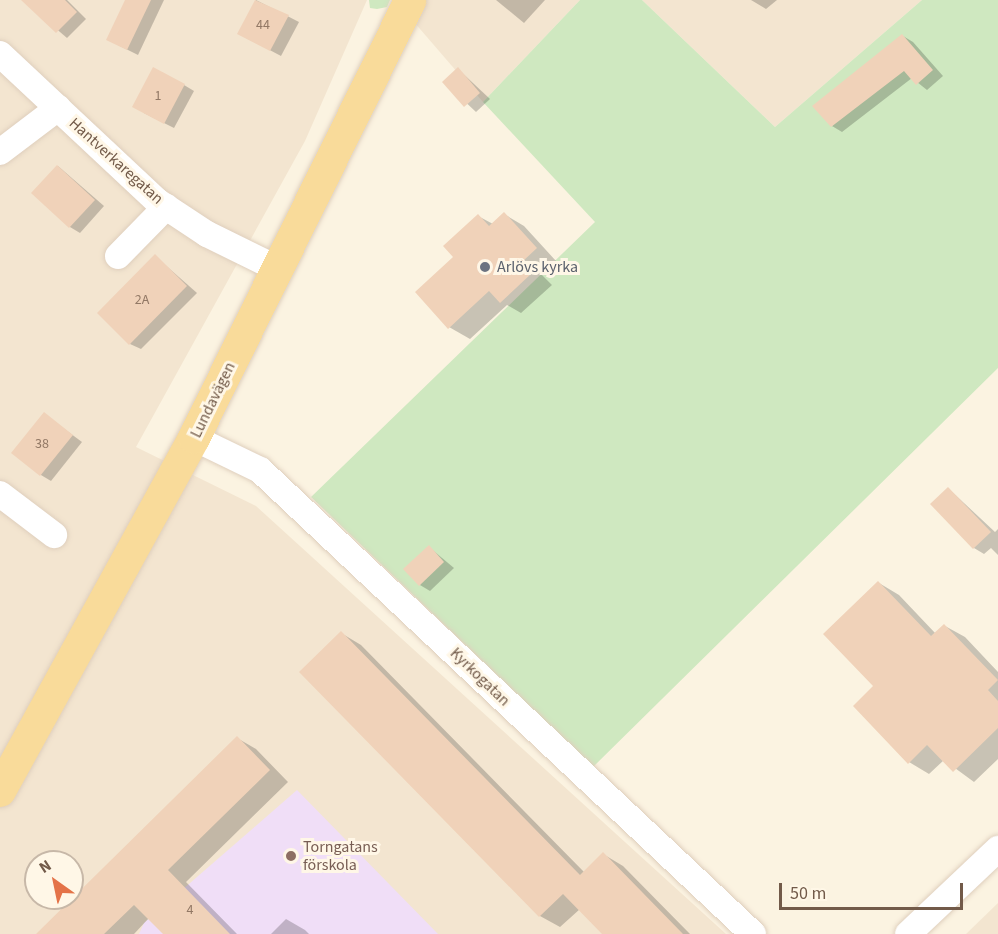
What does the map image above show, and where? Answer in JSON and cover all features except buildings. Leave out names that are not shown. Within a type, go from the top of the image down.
[{"type":"main road","name":"Lundavägen","points":[[0,791],[194,438],[410,0]]},
{"type":"street","name":"Hantverkaregatan","points":[[0,54],[166,207],[207,234],[276,268]]},
{"type":"street","points":[[0,152],[58,108]]},
{"type":"street","points":[[118,256],[166,207]]},
{"type":"street","name":"Kyrkogatan","points":[[194,438],[260,470],[753,934]]},
{"type":"street","points":[[0,494],[54,535]]},
{"type":"street","points":[[908,934],[998,849]]},
{"type":"shaded area","points":[[0,0],[367,0],[305,141],[136,447],[256,506],[726,934],[0,934]]},
{"type":"shaded area","points":[[395,0],[580,0],[483,102]]},
{"type":"shaded area","points":[[642,0],[922,0],[775,127]]},
{"type":"shaded area","name":"Torngatans förskola","points":[[297,790],[438,934],[139,934],[144,923]]},
{"type":"shaded area","points":[[998,903],[998,934],[966,934]]},
{"type":"green space","points":[[369,0],[390,0],[387,7],[377,9],[370,8]]},
{"type":"green space","points":[[580,0],[642,0],[775,127],[922,0],[998,0],[998,368],[593,767],[311,497],[595,222],[483,102]]},
{"type":"place","name":"Arlövs kyrka","points":[[485,267]]},
{"type":"place","name":"Torngatans förskola","points":[[291,856]]}]
